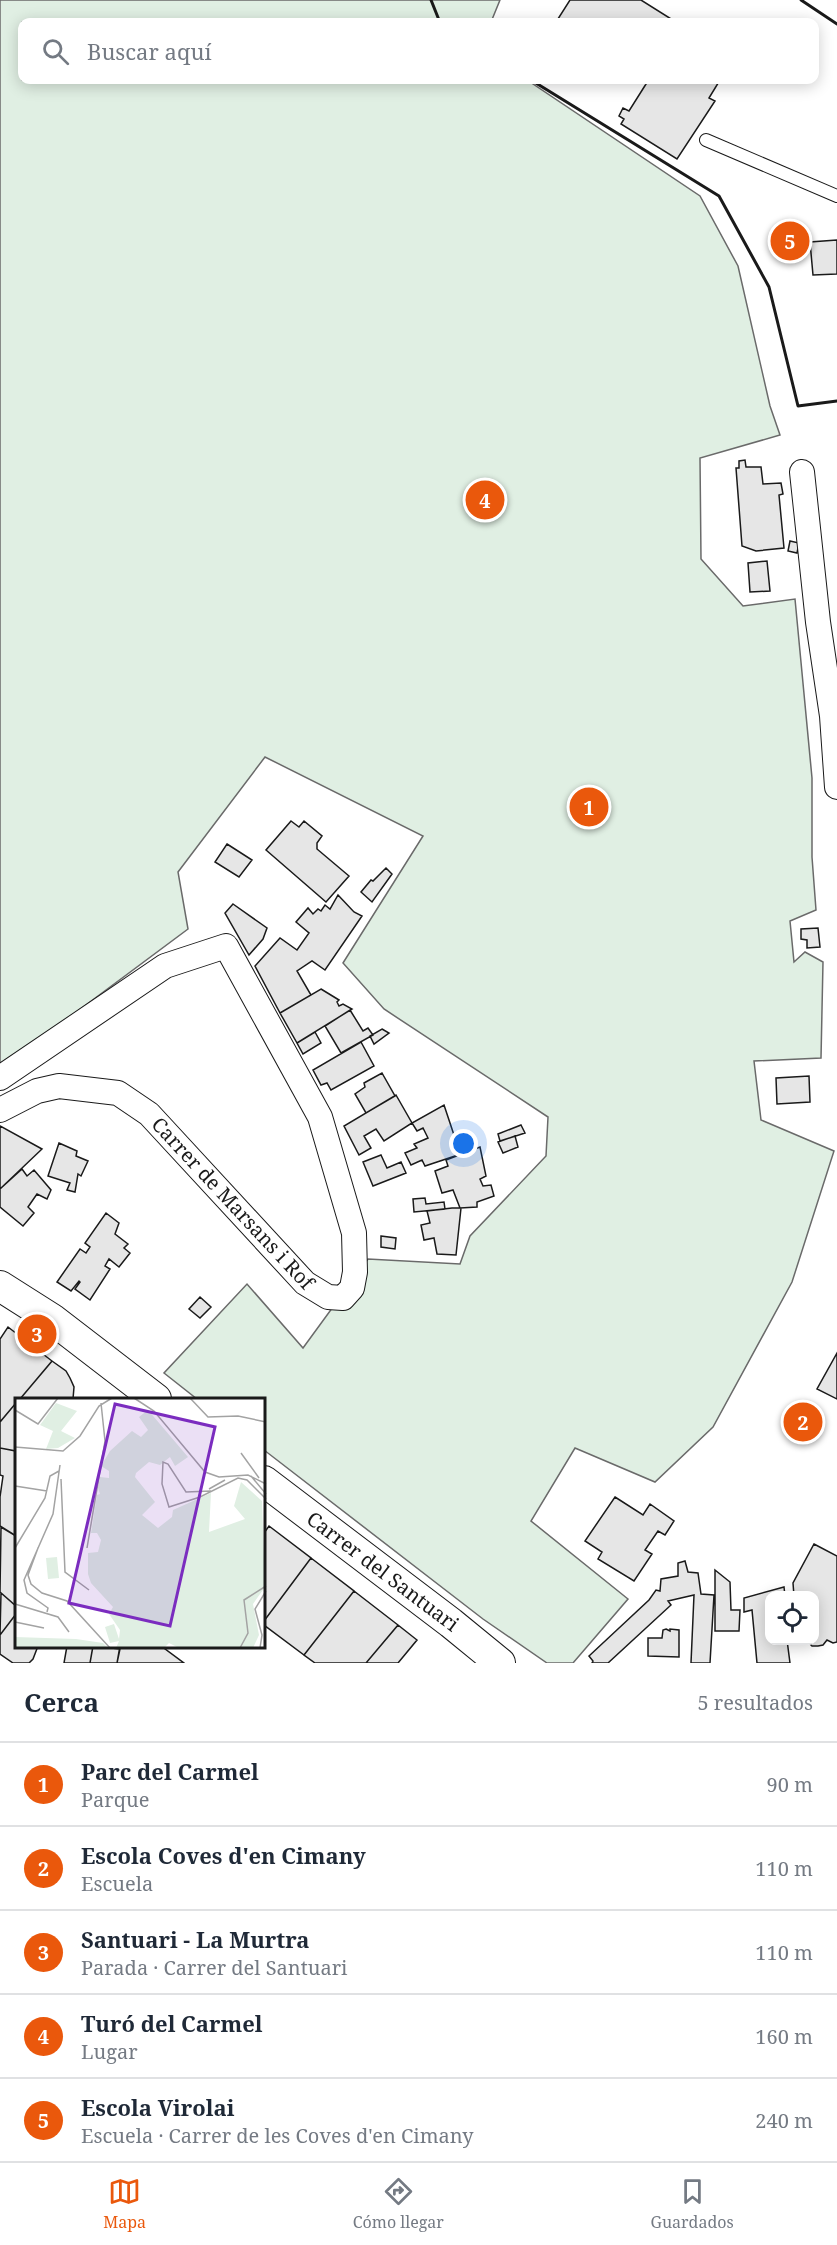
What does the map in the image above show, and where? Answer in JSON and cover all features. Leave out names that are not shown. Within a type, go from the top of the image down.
[{"type":"street","points":[[802,472],[818,622],[832,716],[837,786]]},
{"type":"street","name":"Carrer de Marsans i Rof","points":[[0,1078],[165,966],[226,946],[321,1117],[354,1233],[355,1272],[352,1288],[343,1298],[328,1297],[305,1283],[149,1114],[118,1093],[59,1086],[37,1090],[0,1110]]},
{"type":"street","points":[[0,1286],[52,1319],[155,1398]]},
{"type":"street","name":"Carrer del Santuari","points":[[266,1482],[500,1663]]},
{"type":"lane","points":[[706,140],[837,196]]},
{"type":"green space","points":[[0,0],[500,0],[493,18],[18,18],[18,84],[533,84],[700,196],[738,266],[770,406],[780,435],[700,458],[701,559],[743,606],[795,599],[812,778],[812,857],[816,910],[790,921],[794,962],[805,952],[823,962],[821,1058],[754,1061],[761,1120],[834,1151],[792,1282],[713,1427],[655,1482],[575,1448],[531,1521],[628,1599],[573,1663],[547,1663],[483,1619],[266,1452],[266,1398],[196,1398],[164,1373],[247,1284],[303,1348],[368,1259],[460,1264],[470,1236],[546,1156],[548,1117],[384,1009],[343,963],[423,836],[265,757],[178,872],[188,929],[0,1069]]},
{"type":"building","points":[[570,0],[641,0],[670,18],[559,18]]},
{"type":"building","points":[[646,84],[718,84],[709,98],[715,101],[677,159],[621,124],[624,119],[619,116],[623,108],[629,111]]},
{"type":"building","points":[[837,240],[837,274],[813,275],[810,242]]},
{"type":"building","points":[[745,460],[746,467],[761,467],[763,484],[781,483],[783,494],[779,495],[784,548],[756,551],[742,546],[736,468],[739,468],[739,461]]},
{"type":"building","points":[[790,541],[799,543],[797,553],[788,551]]},
{"type":"building","points":[[767,561],[770,591],[750,592],[748,563]]},
{"type":"building","points":[[291,821],[299,827],[304,821],[322,836],[317,843],[317,849],[349,876],[326,902],[266,850]]},
{"type":"building","points":[[227,844],[252,860],[239,877],[215,862]]},
{"type":"building","points":[[386,868],[392,874],[372,902],[361,892]]},
{"type":"building","points":[[338,895],[354,912],[362,916],[325,970],[312,961],[297,971],[311,995],[280,1013],[255,966],[280,938],[297,950],[309,933],[296,922],[308,908],[313,914],[318,909],[321,911],[325,905],[330,909]]},
{"type":"building","points":[[233,904],[267,928],[263,939],[249,955],[225,913]]},
{"type":"building","points":[[818,928],[820,947],[807,948],[807,940],[801,939],[801,929]]},
{"type":"building","points":[[321,989],[339,1000],[337,1002],[339,1006],[343,1004],[352,1009],[297,1043],[280,1013]]},
{"type":"building","points":[[350,1010],[363,1031],[368,1028],[373,1035],[341,1053],[325,1026]]},
{"type":"building","points":[[382,1029],[389,1033],[374,1044],[370,1036]]},
{"type":"building","points":[[315,1032],[321,1043],[303,1054],[297,1043]]},
{"type":"building","points":[[361,1042],[374,1066],[331,1090],[327,1083],[321,1085],[313,1070]]},
{"type":"building","points":[[382,1073],[395,1096],[366,1113],[355,1094],[365,1087],[364,1083]]},
{"type":"building","points":[[809,1076],[810,1102],[777,1104],[776,1078]]},
{"type":"building","points":[[396,1095],[412,1123],[384,1141],[376,1129],[364,1136],[371,1148],[359,1155],[344,1126]]},
{"type":"building","points":[[444,1105],[455,1138],[464,1135],[470,1151],[425,1166],[422,1160],[411,1165],[405,1153],[417,1148],[414,1144],[428,1138],[423,1128],[417,1131],[412,1123]]},
{"type":"building","points":[[521,1125],[525,1133],[500,1141],[498,1134]]},
{"type":"building","points":[[0,1126],[42,1149],[0,1189]]},
{"type":"building","points":[[515,1136],[518,1147],[503,1153],[498,1142]]},
{"type":"building","points":[[59,1143],[77,1151],[76,1156],[88,1161],[81,1176],[78,1174],[75,1192],[67,1190],[70,1183],[48,1176]]},
{"type":"building","points":[[480,1147],[486,1176],[480,1179],[483,1186],[491,1185],[494,1196],[477,1202],[477,1207],[460,1208],[453,1190],[442,1193],[435,1171],[448,1166],[446,1160]]},
{"type":"building","points":[[381,1155],[387,1168],[401,1162],[406,1173],[373,1186],[363,1162]]},
{"type":"building","points":[[22,1169],[27,1176],[34,1170],[51,1190],[47,1199],[37,1194],[28,1207],[34,1213],[23,1226],[0,1207],[0,1189]]},
{"type":"building","points":[[425,1198],[426,1204],[444,1202],[445,1209],[414,1212],[413,1199]]},
{"type":"building","points":[[461,1208],[456,1255],[437,1254],[434,1238],[424,1240],[421,1225],[430,1223],[427,1211]]},
{"type":"building","points":[[106,1213],[119,1223],[115,1234],[128,1244],[124,1248],[130,1253],[119,1267],[109,1259],[105,1266],[110,1269],[90,1300],[75,1289],[79,1281],[71,1291],[57,1282],[80,1249],[86,1253],[90,1247],[85,1243]]},
{"type":"building","points":[[381,1236],[396,1238],[395,1249],[381,1247]]},
{"type":"building","points":[[200,1297],[211,1307],[200,1318],[189,1309]]},
{"type":"building","points":[[8,1327],[52,1361],[21,1398],[15,1398],[15,1404],[0,1422],[0,1339]]},
{"type":"building","points":[[837,1353],[837,1399],[817,1389]]},
{"type":"building","points":[[52,1361],[66,1371],[74,1387],[73,1398],[21,1398]]},
{"type":"building","points":[[15,1404],[15,1451],[0,1448],[0,1422]]},
{"type":"building","points":[[0,1448],[15,1451],[15,1535],[0,1526],[3,1476],[0,1475]]},
{"type":"building","points":[[615,1497],[643,1515],[650,1504],[674,1521],[665,1535],[658,1531],[645,1550],[652,1554],[634,1581],[598,1559],[602,1552],[585,1541]]},
{"type":"building","points":[[269,1526],[311,1558],[266,1618],[266,1530]]},
{"type":"building","points":[[1,1527],[15,1535],[15,1605],[0,1592]]},
{"type":"building","points":[[814,1544],[837,1556],[837,1642],[827,1640],[823,1645],[812,1646],[811,1645],[819,1645],[819,1591],[794,1591],[793,1583]]},
{"type":"building","points":[[311,1558],[354,1591],[304,1655],[266,1626],[266,1618]]},
{"type":"building","points":[[685,1561],[688,1572],[698,1573],[701,1594],[714,1595],[710,1663],[691,1663],[694,1595],[668,1601],[671,1605],[608,1663],[592,1663],[589,1656],[649,1600],[656,1590],[660,1591],[661,1579],[678,1576],[678,1563]]},
{"type":"building","points":[[715,1570],[730,1582],[731,1610],[740,1610],[739,1631],[715,1631]]},
{"type":"building","points":[[784,1587],[784,1591],[769,1591]]},
{"type":"building","points":[[354,1591],[398,1625],[366,1663],[315,1663],[304,1655]]},
{"type":"building","points":[[765,1592],[765,1645],[788,1645],[790,1663],[757,1663],[752,1610],[744,1612],[744,1598]]},
{"type":"building","points":[[1,1593],[15,1605],[15,1615],[0,1635]]},
{"type":"building","points":[[15,1615],[15,1648],[37,1648],[33,1659],[29,1663],[13,1663],[0,1654],[0,1635]]},
{"type":"building","points":[[398,1625],[417,1640],[398,1663],[366,1663]]},
{"type":"building","points":[[663,1630],[679,1630],[679,1657],[648,1656],[648,1638],[662,1638]]},
{"type":"building","points":[[67,1648],[93,1648],[90,1663],[64,1663]]},
{"type":"building","points":[[93,1648],[120,1649],[117,1663],[90,1663]]},
{"type":"building","points":[[120,1648],[164,1648],[184,1663],[117,1663]]},
{"type":"wall","points":[[431,0],[438,18]]},
{"type":"wall","points":[[801,0],[837,24]]},
{"type":"wall","points":[[537,84],[719,196],[769,287],[798,406],[837,401]]},
{"type":"place","name":"Escola Virolai","points":[[790,241]]},
{"type":"place","name":"Turó del Carmel","points":[[485,500]]},
{"type":"place","name":"Parc del Carmel","points":[[589,807]]},
{"type":"place","name":"Santuari - La Murtra","points":[[37,1334]]},
{"type":"place","name":"Escola Coves d'en Cimany","points":[[803,1422]]}]
